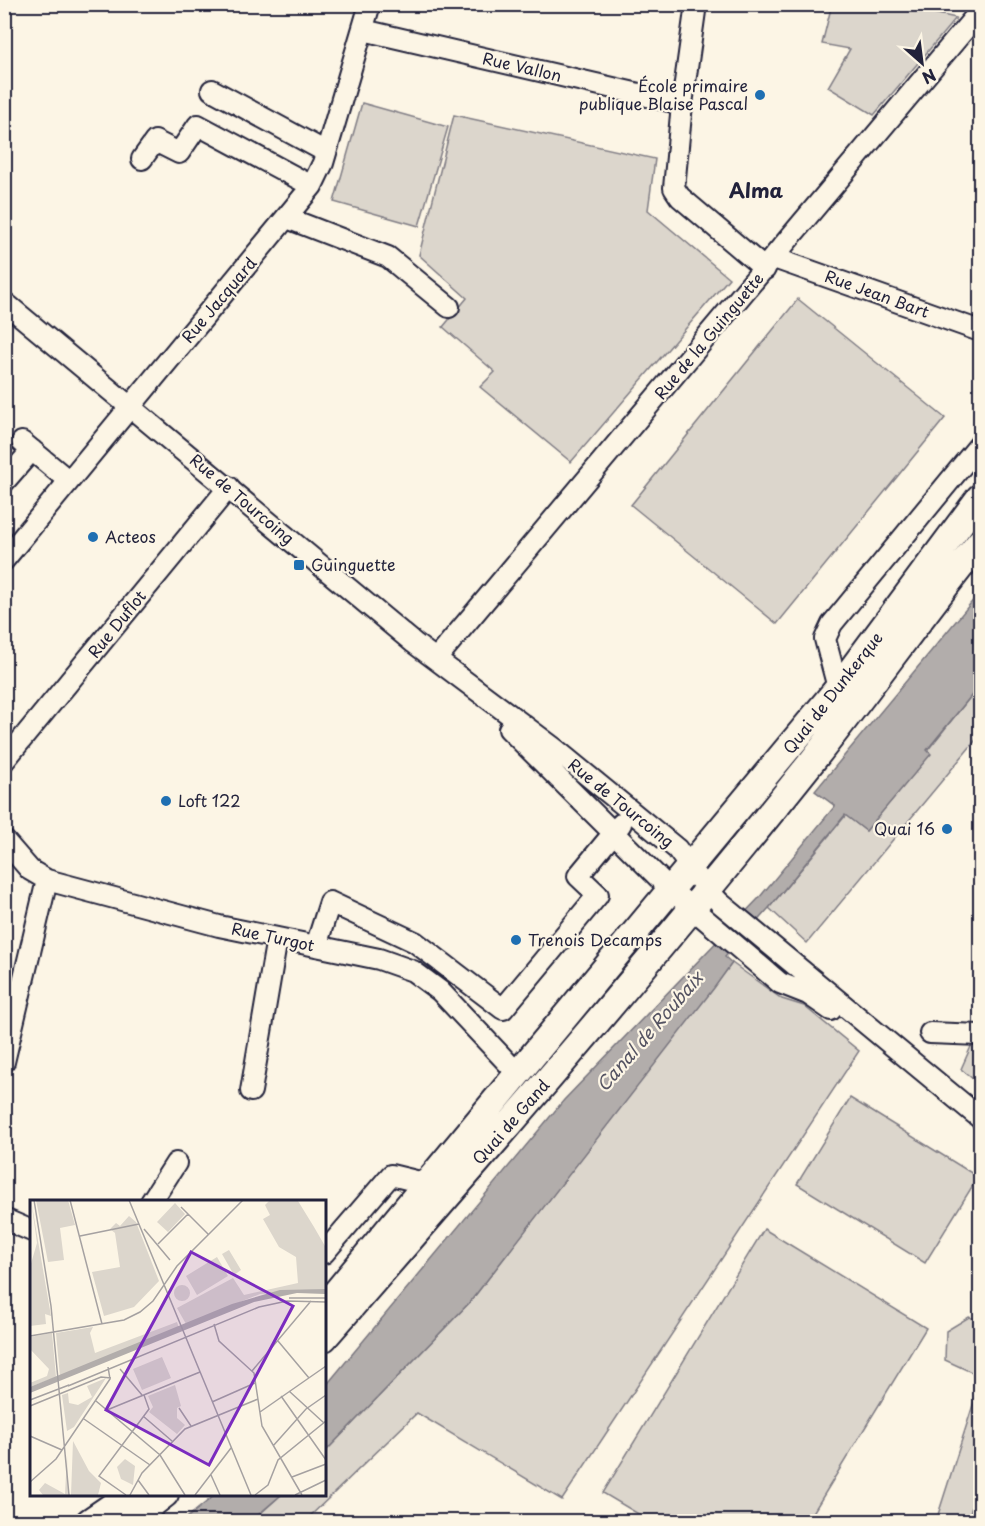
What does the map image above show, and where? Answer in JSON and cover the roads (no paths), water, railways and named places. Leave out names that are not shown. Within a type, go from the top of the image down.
[{"type":"main road","name":"Quai de Dunkerque","points":[[682,871],[838,688],[981,497]]},
{"type":"main road","name":"Quai de Dunkerque","points":[[710,903],[903,640],[981,542]]},
{"type":"main road","name":"Quai de Gand","points":[[326,1305],[519,1075],[682,871]]},
{"type":"main road","name":"Quai de Gand","points":[[326,1336],[710,903]]},
{"type":"main road","points":[[89,1521],[129,1496]]},
{"type":"main road","points":[[101,1521],[130,1496]]},
{"type":"main road","points":[[129,1521],[162,1496]]},
{"type":"street","name":"Rue Jacquard","points":[[4,560],[64,476],[131,406],[312,186],[326,152],[370,4]]},
{"type":"street","points":[[696,4],[673,181],[675,191],[770,263]]},
{"type":"street","points":[[975,4],[981,6]]},
{"type":"street","name":"Rue de la Guinguette","points":[[436,659],[981,11]]},
{"type":"street","name":"Rue Vallon","points":[[363,30],[682,104]]},
{"type":"street","points":[[212,90],[326,152]]},
{"type":"street","points":[[142,159],[155,141],[179,153],[198,125],[312,186]]},
{"type":"street","points":[[287,218],[388,257],[449,307]]},
{"type":"street","name":"Rue Jean Bart","points":[[770,263],[973,328]]},
{"type":"street","name":"Rue de Tourcoing","points":[[4,302],[414,643],[509,716],[621,823],[682,871],[710,903]]},
{"type":"street","points":[[838,688],[825,639],[832,624],[981,444]]},
{"type":"street","points":[[4,482],[27,446],[64,476]]},
{"type":"street","name":"Rue Duflot","points":[[4,762],[228,487]]},
{"type":"street","points":[[316,946],[330,902],[415,942],[503,1009],[598,895],[578,876],[621,823],[526,744],[414,643]]},
{"type":"street","name":"Rue de Tourcoing","points":[[621,823],[682,871]]},
{"type":"street","name":"Rue Turgot","points":[[4,840],[30,870],[47,880],[211,924],[379,959],[413,971],[440,991],[519,1075]]},
{"type":"street","points":[[682,871],[710,903],[774,957],[981,1104]]},
{"type":"street","points":[[4,1062],[47,880]]},
{"type":"street","points":[[710,903],[774,957],[786,977],[810,988],[849,1012],[981,1118]]},
{"type":"street","points":[[251,1091],[277,938]]},
{"type":"street","points":[[774,957],[780,983],[822,1003],[981,1133]]},
{"type":"street","points":[[930,1033],[981,1035]]},
{"type":"street","points":[[153,1200],[176,1163]]},
{"type":"street","points":[[326,1251],[391,1175],[428,1184]]},
{"type":"street","points":[[4,1219],[30,1231]]},
{"type":"water","name":"Canal de Roubaix","points":[[980,592],[980,685],[927,750],[931,754],[866,831],[845,815],[769,908],[725,957],[732,963],[714,988],[470,1302],[326,1451],[326,1386],[564,1100],[759,898],[835,806],[815,791]]},
{"type":"water","points":[[214,1496],[280,1496],[251,1521],[183,1521]]},
{"type":"place","name":"École primaire publique Blaise Pascal","points":[[760,95]]},
{"type":"place","name":"Acteos","points":[[93,537]]},
{"type":"place","name":"Guinguette","points":[[299,565]]},
{"type":"place","name":"Loft 122","points":[[166,801]]},
{"type":"place","name":"Quai 16","points":[[947,829]]},
{"type":"place","name":"Trenois Decamps","points":[[516,940]]},
{"type":"district","name":"Alma","points":[[756,191]]}]
